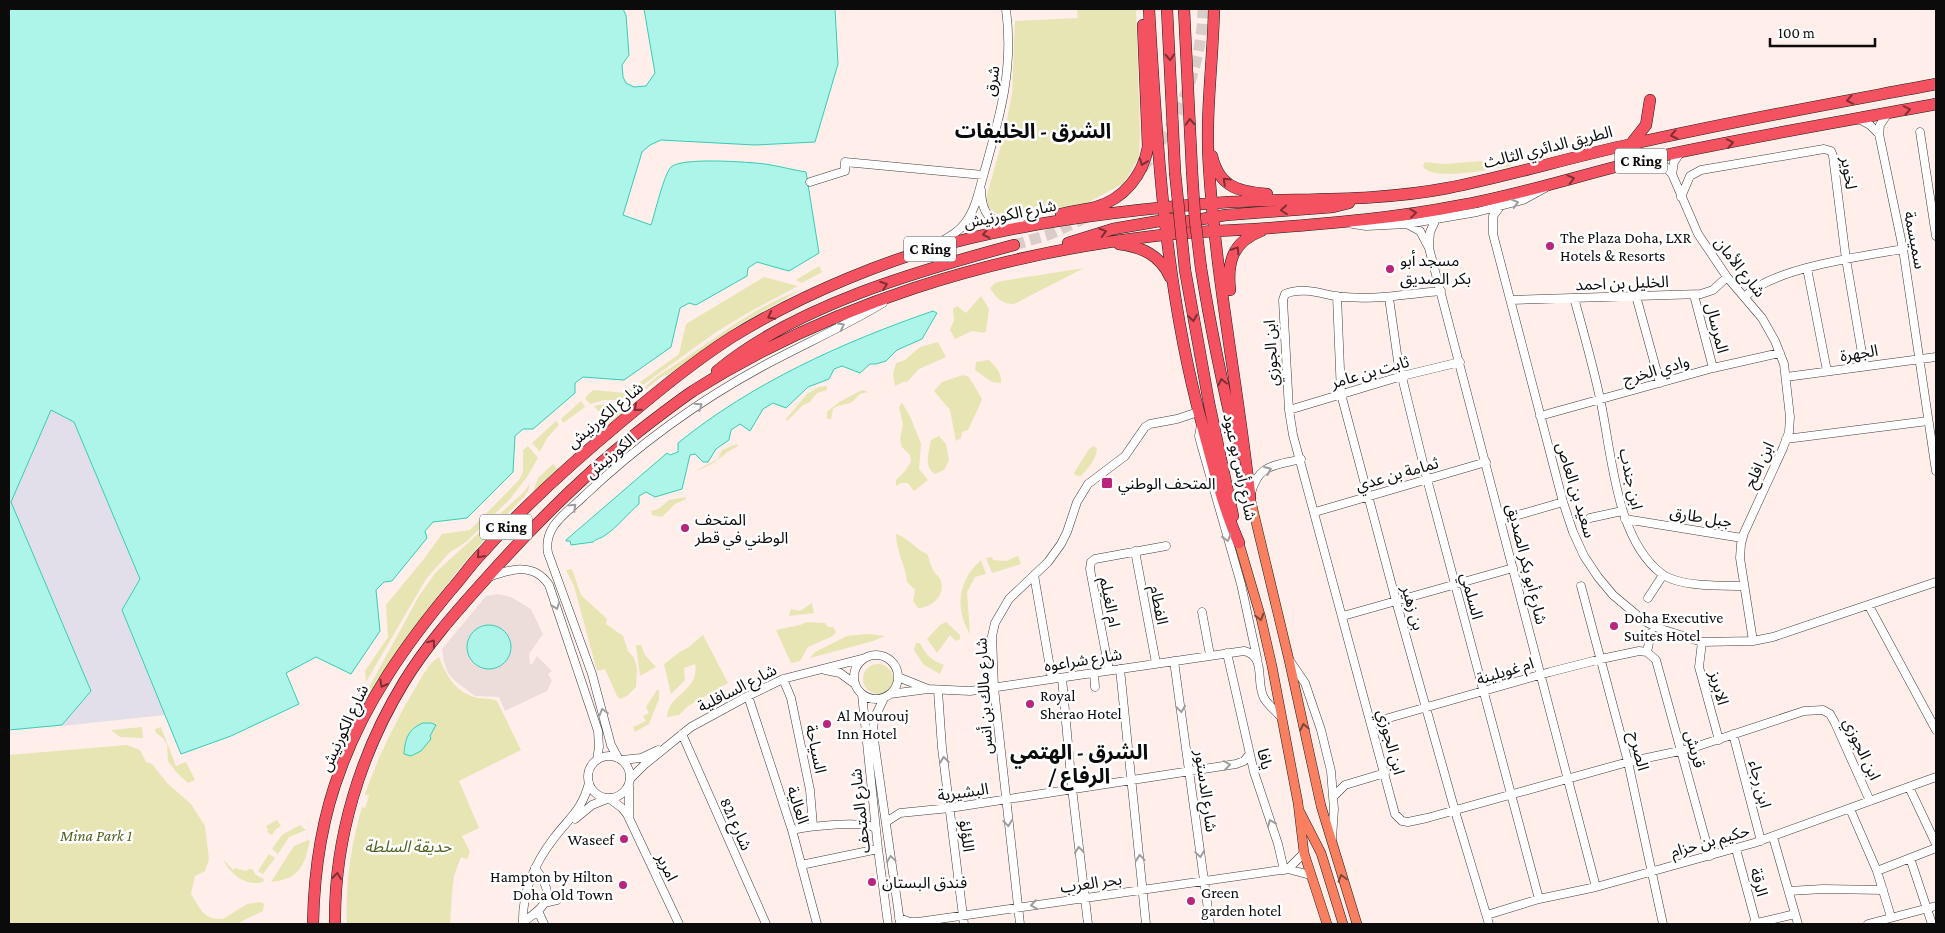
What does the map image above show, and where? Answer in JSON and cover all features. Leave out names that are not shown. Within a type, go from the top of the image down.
[{"type":"highway","points":[[1147,9],[1166,234],[1175,293],[1200,418],[1222,501],[1239,543]]},
{"type":"highway","points":[[1051,222],[1061,214],[1098,206],[1114,199],[1133,182],[1142,166],[1148,147],[1142,36],[1147,9]]},
{"type":"highway","name":"شارع رأس بو عبود","points":[[1167,9],[1176,172],[1185,270],[1202,367],[1239,543]]},
{"type":"highway","name":"شارع رأس بو عبود","points":[[1184,9],[1195,220],[1201,268],[1225,397],[1250,497]]},
{"type":"highway","points":[[1214,9],[1208,123],[1208,163],[1214,231],[1242,426],[1250,497]]},
{"type":"highway","name":"الطريق الدائري الثالث","points":[[1164,208],[1288,200],[1366,198],[1448,188],[1631,144],[1936,84]]},
{"type":"highway","points":[[1631,144],[1646,125],[1650,100]]},
{"type":"highway","name":"C Ring","points":[[1166,234],[1268,228],[1460,206],[1654,158],[1936,104]]},
{"type":"highway","points":[[1208,123],[1214,164],[1226,182],[1243,192],[1273,195],[1288,200]]},
{"type":"highway","points":[[1166,234],[1169,227],[1173,224],[1213,217],[1333,206],[1366,198]]},
{"type":"highway","points":[[1040,254],[1088,236],[1208,213],[1212,204]]},
{"type":"highway","name":"شارع الكورنيش","points":[[313,924],[315,883],[322,836],[330,801],[341,767],[355,734],[398,658],[434,609],[480,554],[556,478],[642,404],[706,354],[763,320],[814,294],[927,250],[1028,225],[1164,208]]},
{"type":"highway","points":[[1235,384],[1235,353],[1229,277],[1230,265],[1233,254],[1243,241],[1252,234],[1268,228]]},
{"type":"highway","name":"شارع الكورنيش","points":[[335,924],[336,882],[340,852],[351,804],[367,757],[404,682],[443,629],[486,578],[570,491],[623,444],[690,393],[786,340],[858,308],[947,277],[1040,254],[1166,234]]},
{"type":"highway","points":[[1102,243],[1134,247],[1150,253],[1164,266],[1175,293]]},
{"type":"highway","points":[[690,393],[752,345],[828,307],[918,272],[1014,245]]},
{"type":"main road","name":"شارع رأس بو عبود","points":[[1250,497],[1318,790],[1356,924]]},
{"type":"main road","name":"شارع رأس بو عبود","points":[[1239,543],[1261,618],[1272,666],[1298,809],[1304,853],[1327,924]]},
{"type":"main road","points":[[1298,809],[1321,853],[1342,924]]},
{"type":"street","name":"شرق","points":[[927,250],[951,236],[965,224],[981,185],[1005,92],[1009,54],[1009,28],[1006,9]]},
{"type":"street","points":[[1879,134],[1880,125],[1888,114]]},
{"type":"street","points":[[1859,119],[1870,125],[1879,134]]},
{"type":"street","points":[[1920,132],[1936,236]]},
{"type":"street","name":"سميسمة","points":[[1879,134],[1903,249],[1936,466]]},
{"type":"street","name":"لخوير","points":[[1681,196],[1690,176],[1701,170],[1828,149],[1833,156],[1846,259],[1864,365]]},
{"type":"street","points":[[1672,174],[1674,162],[1680,153]]},
{"type":"street","name":"شارع الأمان","points":[[1654,158],[1672,174],[1698,234],[1727,277],[1769,329],[1780,353],[1786,377],[1790,417],[1786,439]]},
{"type":"street","points":[[810,182],[845,171],[845,162],[983,175]]},
{"type":"street","points":[[1347,220],[1361,225],[1407,224],[1499,208],[1530,198],[1550,184]]},
{"type":"street","name":"شرق","points":[[981,185],[982,207],[993,220],[1028,225]]},
{"type":"street","points":[[1492,228],[1493,216],[1499,208]]},
{"type":"street","name":"سعيد بن العاص","points":[[1476,212],[1486,219],[1492,228],[1572,532],[1584,556],[1598,577],[1637,616],[1658,628],[1702,642],[1753,641],[1773,637],[1935,583]]},
{"type":"street","name":"شارع أبو بكر الصديق","points":[[1429,248],[1430,232],[1436,219]]},
{"type":"street","name":"شارع أبو بكر الصديق","points":[[1407,224],[1420,232],[1429,248],[1596,887]]},
{"type":"street","points":[[1745,297],[1767,282],[1807,268],[1903,249]]},
{"type":"street","points":[[1807,268],[1827,371]]},
{"type":"street","name":"الخليل بن احمد","points":[[1512,300],[1694,295],[1713,290],[1727,277]]},
{"type":"street","name":"ابن الجوزي","points":[[1441,291],[1389,298],[1337,296],[1292,291],[1285,294],[1283,300],[1289,410],[1395,814],[1402,821],[1408,822],[1427,818],[1628,762],[1681,751],[1804,711],[1823,710],[1830,714],[1835,723],[1870,801]]},
{"type":"street","name":"الكورنيش","points":[[620,759],[612,744],[592,674],[548,553],[546,544],[550,530],[606,476],[651,439],[722,390],[765,365],[870,311],[901,292]]},
{"type":"street","name":"المرسال","points":[[1694,295],[1713,368]]},
{"type":"street","name":"بن زهير","points":[[1337,296],[1341,394],[1396,601],[1488,922]]},
{"type":"street","points":[[1636,296],[1660,383]]},
{"type":"street","name":"السلمي","points":[[1389,298],[1392,327],[1402,376],[1427,479],[1539,899]]},
{"type":"street","name":"ابن جندب","points":[[1574,298],[1600,399],[1622,510],[1638,547],[1663,575]]},
{"type":"street","name":"وادي الخرج","points":[[1540,416],[1713,368],[1780,353]]},
{"type":"street","name":"الجهرة","points":[[1786,377],[1864,365],[1936,357]]},
{"type":"street","name":"ثابت بن عامر","points":[[1289,410],[1402,376],[1460,362]]},
{"type":"street","points":[[1200,418],[1200,444],[1241,584],[1264,697],[1280,716]]},
{"type":"street","name":"شارع مالك بن أنس","points":[[1020,924],[994,688],[992,636],[995,623],[1009,599],[1048,562],[1061,544],[1081,493],[1088,484],[1125,456],[1150,424],[1176,419],[1200,418]]},
{"type":"street","name":"ابن افلح","points":[[1753,641],[1740,558],[1742,538],[1786,439],[1928,421]]},
{"type":"street","points":[[1250,497],[1255,479],[1262,471],[1301,459]]},
{"type":"street","name":"ثمامة بن عدي","points":[[1315,512],[1486,462]]},
{"type":"street","points":[[1501,520],[1563,502]]},
{"type":"street","points":[[1590,518],[1622,510]]},
{"type":"street","name":"جبل طارق","points":[[1625,519],[1742,538]]},
{"type":"street","points":[[1135,551],[1166,546]]},
{"type":"street","name":"ام الغيلم","points":[[1109,670],[1090,569],[1091,562],[1096,559],[1135,551]]},
{"type":"street","name":"الفطام","points":[[1135,551],[1156,664]]},
{"type":"street","points":[[1343,616],[1514,568]]},
{"type":"street","points":[[486,578],[514,569],[526,569],[540,575],[549,585],[598,731],[599,747],[597,760]]},
{"type":"street","points":[[1034,575],[1052,679]]},
{"type":"street","points":[[1648,598],[1663,575],[1701,585],[1744,586]]},
{"type":"street","name":"الصرح","points":[[1582,586],[1628,762],[1663,924]]},
{"type":"street","points":[[1869,606],[1936,730]]},
{"type":"street","points":[[1202,612],[1210,656]]},
{"type":"street","points":[[1242,651],[1248,646],[1252,633]]},
{"type":"street","points":[[1647,652],[1651,633]]},
{"type":"street","name":"الابريز","points":[[1702,642],[1699,667],[1718,740]]},
{"type":"street","points":[[1242,651],[1252,654],[1258,662]]},
{"type":"street","name":"شارع شراعوه","points":[[898,677],[938,691],[970,691],[1242,651]]},
{"type":"street","name":"ام غويلينة","points":[[1372,723],[1541,674],[1639,651],[1647,652]]},
{"type":"street","name":"قريش","points":[[1647,652],[1656,660],[1710,856]]},
{"type":"street","name":"يافا","points":[[1227,653],[1260,792],[1286,870]]},
{"type":"street","points":[[823,669],[840,673],[855,684],[862,694],[872,699],[887,696],[897,684],[896,667],[887,658],[876,655],[865,658],[856,669],[855,684]]},
{"type":"street","name":"شارع السافلية","points":[[629,782],[637,770],[697,723],[748,696],[783,679],[865,658]]},
{"type":"street","name":"شارع رأس بو عبود","points":[[1289,660],[1305,683],[1321,730],[1334,796],[1332,842]]},
{"type":"street","name":"شارع الدستور","points":[[1174,661],[1210,924]]},
{"type":"street","points":[[1120,669],[1146,924]]},
{"type":"street","points":[[1094,673],[1096,687]]},
{"type":"street","points":[[1062,678],[1072,788],[1088,924]]},
{"type":"street","name":"السياحة","points":[[783,679],[791,698],[810,790],[813,826]]},
{"type":"street","name":"شارع شراعوه","points":[[887,696],[928,689]]},
{"type":"street","name":"اللؤلؤ","points":[[938,691],[942,748],[964,924]]},
{"type":"street","name":"شارع المتحف","points":[[862,694],[878,849],[888,924]]},
{"type":"street","name":"العالية","points":[[748,696],[792,830],[817,924]]},
{"type":"street","name":"شارع المتحف","points":[[887,696],[876,713],[873,726],[900,921]]},
{"type":"street","name":"شارع 821","points":[[682,734],[766,924]]},
{"type":"street","name":"ابن رجاء","points":[[1733,734],[1760,841]]},
{"type":"street","name":"شارع السافلية","points":[[620,759],[641,758],[669,745]]},
{"type":"street","name":"البشيرية","points":[[886,822],[900,813],[1006,800],[1072,788],[1240,763],[1250,755]]},
{"type":"street","points":[[523,923],[525,898],[535,868],[560,832],[581,806],[588,783],[588,772],[597,760],[605,756],[620,759],[628,769],[629,782],[622,794],[592,805],[560,832]]},
{"type":"street","points":[[1334,796],[1345,785],[1385,773]]},
{"type":"street","name":"حكيم بن حزام","points":[[1488,922],[1539,899],[1596,887],[1736,849],[1936,777]]},
{"type":"street","points":[[1332,779],[1345,785]]},
{"type":"street","name":"امرير","points":[[629,782],[630,821]]},
{"type":"street","points":[[588,783],[597,795],[608,798]]},
{"type":"street","points":[[1909,787],[1936,844]]},
{"type":"street","name":"امرير","points":[[608,798],[622,808],[630,821],[679,924]]},
{"type":"street","points":[[1850,809],[1877,871],[1891,918]]},
{"type":"street","points":[[792,830],[813,826],[866,824],[876,829]]},
{"type":"street","points":[[1773,837],[1798,924]]},
{"type":"street","points":[[1877,871],[1936,848]]},
{"type":"street","points":[[801,865],[878,849]]},
{"type":"street","name":"الرقة","points":[[1736,849],[1754,924],[1795,914]]},
{"type":"street","points":[[1286,870],[1304,853]]},
{"type":"street","points":[[1910,858],[1932,924]]},
{"type":"street","points":[[523,923],[538,911],[544,903],[547,891],[546,885],[535,868]]},
{"type":"street","name":"بحر العرب","points":[[900,921],[914,922],[1286,870],[1310,875]]},
{"type":"street","points":[[1789,891],[1823,889],[1883,890]]},
{"type":"street","points":[[544,903],[557,900]]},
{"type":"street","points":[[1869,924],[1936,906]]},
{"type":"street","points":[[538,911],[544,924]]},
{"type":"shaded area","points":[[51,409],[74,421],[140,579],[122,610],[165,715],[62,726],[91,691],[11,502]]},
{"type":"shaded area","points":[[497,594],[511,597],[531,609],[543,634],[529,654],[530,664],[532,664],[537,656],[552,671],[548,674],[552,681],[547,691],[505,711],[499,697],[475,696],[455,681],[448,673],[444,662],[442,649],[486,596]],"holes":[[[480,627],[507,660],[498,667],[476,665],[469,656],[471,634]]]},
{"type":"green space","points":[[1077,9],[1136,9],[1139,157],[1124,183],[1087,203],[1019,215],[997,214],[988,207],[986,198],[1005,131],[1012,93],[1015,21],[1078,18]]},
{"type":"green space","points":[[1512,159],[1513,163],[1510,166],[1452,174],[1431,172],[1424,168],[1423,165],[1425,162],[1443,164]]},
{"type":"green space","points":[[819,266],[822,272],[802,283],[796,280]]},
{"type":"green space","points":[[1084,268],[1014,304],[1000,300],[990,288],[995,283],[1002,281]]},
{"type":"green space","points":[[764,277],[798,286],[716,332],[620,400],[604,400],[590,404],[585,398],[593,390],[625,393],[679,354],[686,324]]},
{"type":"green space","points":[[801,290],[735,327],[716,343],[672,372],[661,377],[627,404],[606,411],[598,411],[594,406],[624,402],[638,393],[656,377],[746,317]]},
{"type":"green space","points":[[981,296],[989,309],[986,331],[984,333],[972,331],[955,339],[950,330],[954,320],[953,309],[957,306],[966,313]]},
{"type":"green space","points":[[938,342],[946,357],[919,369],[906,383],[905,381],[895,386],[893,374],[896,363],[905,360],[920,347]]},
{"type":"green space","points":[[989,360],[999,373],[1001,383],[992,382],[975,370],[976,362]]},
{"type":"green space","points":[[963,375],[969,377],[982,399],[968,430],[962,432],[961,438],[956,441],[950,410],[934,391],[942,382]]},
{"type":"green space","points":[[827,386],[827,390],[817,393],[810,402],[803,405],[787,421],[786,419],[807,394],[819,387]]},
{"type":"green space","points":[[862,390],[868,392],[860,394],[851,403],[837,406],[833,409],[831,419],[827,419],[827,412],[839,402]]},
{"type":"green space","points":[[581,401],[585,407],[563,423],[561,419]]},
{"type":"green space","points":[[902,403],[910,416],[921,444],[919,469],[928,480],[914,491],[908,483],[901,483],[896,486],[896,480],[911,462],[910,455],[902,447],[900,440],[903,424],[899,407]]},
{"type":"green space","points":[[627,410],[604,427],[601,422],[610,414]]},
{"type":"green space","points":[[556,421],[559,425],[547,438],[540,452],[532,443]]},
{"type":"green space","points":[[939,436],[946,444],[949,460],[944,470],[935,474],[929,467],[928,454],[931,440]]},
{"type":"green space","points":[[737,444],[738,446],[714,463],[695,471],[718,459],[722,450]]},
{"type":"green space","points":[[528,446],[538,458],[527,477],[510,499],[466,542],[449,553],[426,579],[366,682],[365,671],[388,637],[386,605],[442,534],[470,530],[519,480],[523,472],[523,450]]},
{"type":"green space","points":[[1094,446],[1097,449],[1093,460],[1081,476],[1077,476],[1074,473],[1089,449]]},
{"type":"green space","points":[[553,464],[557,469],[533,493],[538,478]]},
{"type":"green space","points":[[530,483],[524,497],[481,543],[441,592],[403,644],[368,697],[368,689],[419,596],[436,572],[524,492]]},
{"type":"green space","points":[[686,497],[686,499],[675,504],[662,517],[652,515],[651,511],[658,509],[669,500]]},
{"type":"green space","points":[[896,534],[927,554],[934,571],[940,578],[942,585],[940,595],[928,606],[918,608],[913,601],[915,590],[907,582]]},
{"type":"green space","points":[[1018,556],[1021,564],[992,573],[986,558],[992,557],[993,560],[1006,561]]},
{"type":"green space","points":[[981,560],[986,574],[975,577],[967,592],[970,634],[962,614],[961,594],[968,576]]},
{"type":"green space","points":[[572,569],[581,595],[607,619],[606,624],[623,636],[628,651],[634,658],[637,668],[636,687],[627,696],[620,699],[605,669],[597,671],[574,586],[566,570]]},
{"type":"green space","points":[[812,603],[814,613],[789,616],[791,609],[800,611]]},
{"type":"green space","points":[[807,622],[825,623],[828,627],[833,627],[836,632],[833,636],[808,647],[800,661],[791,663],[776,630]]},
{"type":"green space","points":[[946,622],[960,635],[960,639],[956,641],[950,635],[937,653],[927,639],[940,625]]},
{"type":"green space","points":[[868,634],[885,636],[810,658],[815,652],[847,636]]},
{"type":"green space","points":[[703,635],[728,683],[688,706],[679,715],[667,717],[672,703],[689,687],[693,680],[695,664],[684,668],[685,680],[671,694],[664,664]]},
{"type":"green space","points":[[916,643],[920,643],[932,659],[944,665],[940,674],[924,665],[914,650]]},
{"type":"green space","points":[[636,645],[641,645],[645,655],[656,667],[640,676]]},
{"type":"green space","name":"حديقة السلطة","points":[[439,657],[453,683],[464,693],[478,698],[497,701],[521,750],[459,781],[479,828],[462,836],[470,852],[467,859],[461,857],[454,876],[450,924],[347,924],[347,894],[350,865],[362,807],[365,808],[369,796],[365,794],[382,752],[402,711],[426,670]]},
{"type":"green space","points":[[878,664],[889,668],[893,679],[889,690],[878,694],[867,690],[863,679],[867,668]]},
{"type":"green space","points":[[657,690],[659,690],[659,699],[649,724],[635,732],[633,727],[646,721],[643,716],[649,713],[646,707]]},
{"type":"green space","points":[[142,727],[143,738],[120,737],[111,730]]},
{"type":"green space","points":[[161,727],[176,766],[186,762],[195,780],[188,783],[168,761],[167,744],[156,733],[155,729]]},
{"type":"green space","name":"Mina Park 1","points":[[127,745],[140,750],[146,762],[152,764],[167,783],[191,804],[205,826],[209,859],[205,871],[195,876],[191,894],[203,912],[216,919],[223,919],[247,904],[261,902],[264,904],[263,911],[236,924],[9,924],[9,755]]},
{"type":"green space","points":[[277,820],[281,826],[272,835],[267,832],[266,826]]},
{"type":"green space","points":[[300,825],[306,830],[289,837],[278,854],[272,849],[282,835]]},
{"type":"green space","points":[[308,840],[310,841],[308,850],[299,870],[288,878],[271,882],[294,846]]},
{"type":"green space","points":[[269,854],[275,858],[263,874],[258,871]]},
{"type":"green space","points":[[223,859],[233,870],[235,868],[246,871],[252,869],[256,875],[264,879],[263,882],[251,883],[239,878],[230,870]]},
{"type":"water","points":[[9,9],[623,9],[626,15],[629,55],[622,65],[623,77],[626,83],[634,87],[646,86],[655,73],[644,9],[835,9],[838,64],[815,142],[755,145],[661,140],[650,145],[642,152],[623,215],[651,225],[665,177],[671,167],[678,164],[701,161],[757,163],[806,172],[819,253],[789,271],[757,262],[748,268],[747,276],[696,305],[689,303],[680,308],[671,347],[624,380],[583,377],[575,383],[575,393],[533,429],[523,429],[515,436],[513,472],[467,518],[433,522],[425,531],[427,538],[392,581],[384,582],[376,590],[380,631],[351,674],[316,657],[286,673],[299,704],[231,736],[181,754],[122,610],[140,579],[74,422],[51,410],[11,502],[91,691],[62,725],[9,730]]},
{"type":"water","points":[[933,311],[937,313],[922,339],[897,350],[886,361],[870,364],[860,373],[842,366],[834,369],[829,379],[808,387],[786,408],[773,403],[763,409],[750,431],[740,424],[731,430],[729,440],[716,449],[708,462],[703,462],[695,454],[690,455],[682,489],[655,497],[646,492],[639,496],[639,504],[603,537],[593,542],[571,545],[570,541],[566,541],[667,453],[670,455],[678,452],[678,443],[736,401],[799,366],[866,336]]},
{"type":"water","points":[[485,625],[493,625],[505,631],[511,647],[505,663],[493,669],[485,669],[473,663],[467,651],[467,643],[473,631]]},
{"type":"water","points":[[423,723],[436,725],[430,736],[431,739],[421,751],[411,756],[404,754],[408,735],[414,728]]},
{"type":"tunnel","points":[[1142,169],[1167,133],[1186,94],[1198,52],[1202,31],[1203,9]]},
{"type":"tunnel","points":[[1014,245],[1048,235],[1087,217]]},
{"type":"place","name":"The Plaza Doha, LXR Hotels & Resorts","points":[[1550,246]]},
{"type":"place","name":"مسجد أبو بكر الصديق","points":[[1390,269]]},
{"type":"place","name":"المتحف الوطني","points":[[1107,483]]},
{"type":"place","name":"المتحف الوطني في قطر","points":[[685,528]]},
{"type":"place","name":"Doha Executive Suites Hotel","points":[[1614,626]]},
{"type":"place","name":"Royal Sherao Hotel","points":[[1030,704]]},
{"type":"place","name":"Al Mourouj Inn Hotel","points":[[827,724]]},
{"type":"place","name":"Waseef","points":[[624,839]]},
{"type":"place","name":"فندق البستان","points":[[872,882]]},
{"type":"place","name":"Hampton by Hilton Doha Old Town","points":[[623,885]]},
{"type":"place","name":"Green garden hotel","points":[[1191,901]]},
{"type":"district","name":"الشرق - الخليفات","points":[[1033,131]]},
{"type":"district","name":"الشرق - الهتمي / الرفاع","points":[[1079,764]]}]
